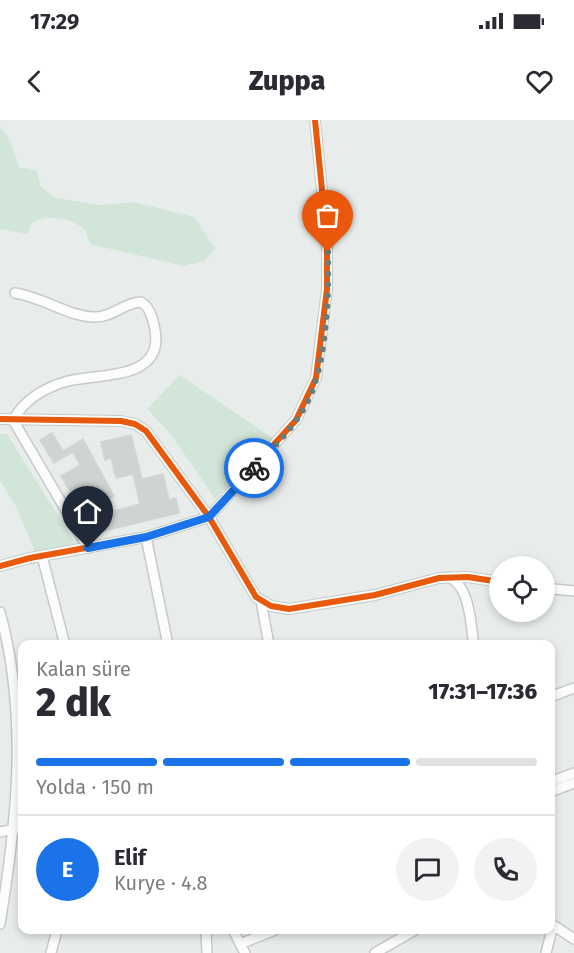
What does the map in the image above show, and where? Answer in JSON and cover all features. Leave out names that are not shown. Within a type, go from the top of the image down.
[{"type":"street","points":[[0,566],[146,537],[209,517],[290,429],[307,403],[316,378],[324,322],[328,263],[315,120]]},
{"type":"street","points":[[13,420],[26,403],[55,386],[72,380],[118,376],[135,369],[152,354],[156,336],[151,315],[141,302],[107,315],[91,316],[35,297],[15,294]]},
{"type":"street","points":[[0,419],[121,421],[141,427],[155,439],[209,517],[261,601],[268,640]]},
{"type":"street","points":[[13,420],[88,548]]},
{"type":"street","points":[[146,537],[167,640]]},
{"type":"street","points":[[42,556],[64,640]]},
{"type":"street","points":[[261,601],[277,608],[289,609],[375,595],[449,577],[489,581]]},
{"type":"street","points":[[449,577],[457,582],[465,594],[473,640]]},
{"type":"street","points":[[555,589],[574,591]]},
{"type":"street","points":[[0,612],[15,693],[18,828],[0,924]]},
{"type":"street","points":[[555,695],[574,687]]},
{"type":"street","points":[[555,780],[574,773]]},
{"type":"street","points":[[555,790],[574,783]]},
{"type":"street","points":[[0,832],[18,828]]},
{"type":"street","points":[[555,926],[574,939]]},
{"type":"street","points":[[51,953],[56,934]]},
{"type":"street","points":[[206,934],[207,953]]},
{"type":"street","points":[[235,934],[242,949],[268,934]]},
{"type":"street","points":[[375,953],[408,934]]},
{"type":"street","points":[[546,953],[550,934]]},
{"type":"green space","points":[[0,126],[11,142],[19,167],[37,171],[41,187],[56,198],[101,205],[134,202],[194,217],[215,249],[204,261],[184,266],[90,244],[85,230],[74,222],[59,218],[44,218],[32,223],[28,234],[0,229]]},
{"type":"green space","points":[[180,375],[274,439],[215,499],[170,433],[147,409]]},
{"type":"green space","points":[[0,434],[7,434],[79,549],[36,554],[16,506],[0,481]]},
{"type":"building","points":[[52,433],[63,451],[83,439],[114,496],[103,502],[95,488],[75,499],[61,476],[80,465],[73,452],[54,463],[40,440]]},
{"type":"building","points":[[131,435],[142,479],[163,474],[169,500],[176,498],[179,513],[95,533],[91,517],[140,504],[133,474],[116,478],[111,458],[105,460],[101,442]]},
{"type":"cycle path","points":[[0,566],[30,558],[146,537],[209,517],[296,420],[316,378],[327,289],[327,240],[315,120]]},
{"type":"cycle path","points":[[0,419],[121,421],[135,424],[146,431],[209,517],[256,597],[271,606],[289,609],[375,595],[439,578],[468,577],[489,580]]},
{"type":"way so far","points":[[254,468],[290,429],[307,403],[314,387],[324,322],[328,252]]},
{"type":"route","points":[[88,548],[146,537],[209,517],[254,468]]}]
